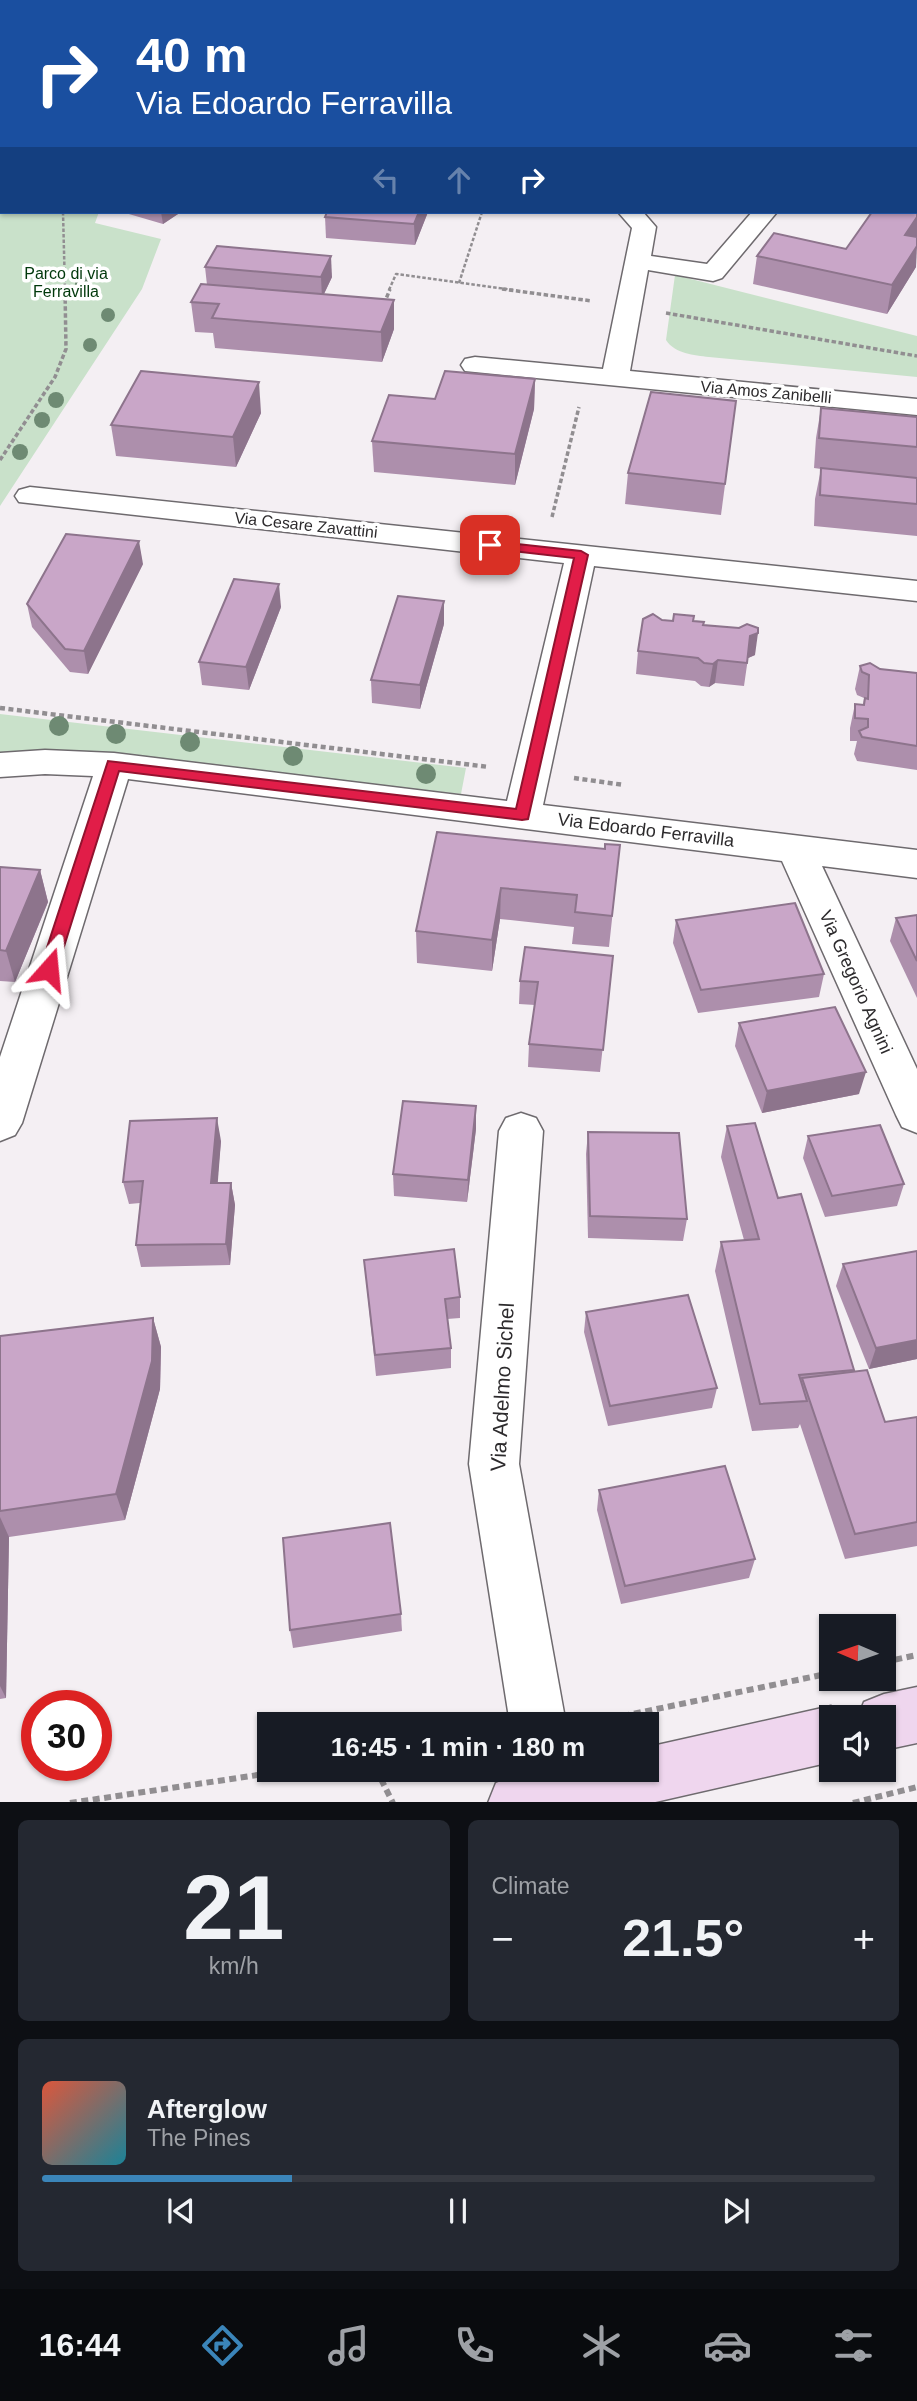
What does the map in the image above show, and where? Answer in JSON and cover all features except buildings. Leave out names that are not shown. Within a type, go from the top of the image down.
[{"type":"main road","points":[[896,1720],[917,1715]]},
{"type":"main road","points":[[537,1790],[819,1736]]},
{"type":"street","points":[[615,378],[644,228],[631,214]]},
{"type":"street","points":[[637,261],[713,273],[763,214]]},
{"type":"street","name":"Via Amos Zanibelli","points":[[475,365],[917,407]]},
{"type":"street","name":"Via Cesare Zavattini","points":[[30,496],[917,591]]},
{"type":"street","points":[[522,815],[581,555]]},
{"type":"street","name":"Via Edoardo Ferravilla","points":[[0,765],[56,762],[114,765],[917,864]]},
{"type":"street","points":[[0,1123],[114,765]]},
{"type":"street","name":"Via Gregorio Agnini","points":[[796,849],[917,1115]]},
{"type":"street","name":"Via Adelmo Sichel","points":[[521,1130],[494,1464],[536,1712]]},
{"type":"path","points":[[0,460],[55,377],[66,349],[62,214]]},
{"type":"path","points":[[459,283],[481,214]]},
{"type":"path","points":[[380,313],[396,274],[629,306],[917,356]]},
{"type":"path","points":[[544,551],[586,375]]},
{"type":"path","points":[[0,708],[532,772]]},
{"type":"path","points":[[485,767],[489,754]]},
{"type":"path","points":[[896,1659],[917,1655]]},
{"type":"path","points":[[644,1712],[819,1676]]},
{"type":"path","points":[[70,1802],[257,1775]]},
{"type":"path","points":[[383,1782],[393,1802]]},
{"type":"path","points":[[853,1802],[917,1787]]},
{"type":"green space","name":"Parco di via Ferravilla","points":[[0,214],[98,214],[95,223],[161,239],[142,289],[0,506]]},
{"type":"green space","points":[[675,275],[917,336],[917,377],[709,357],[680,351],[666,340]]},
{"type":"green space","points":[[0,714],[466,768],[461,794],[115,755],[46,751],[0,753]]},
{"type":"route","points":[[49,969],[114,765],[522,815],[581,555],[490,545]]}]
